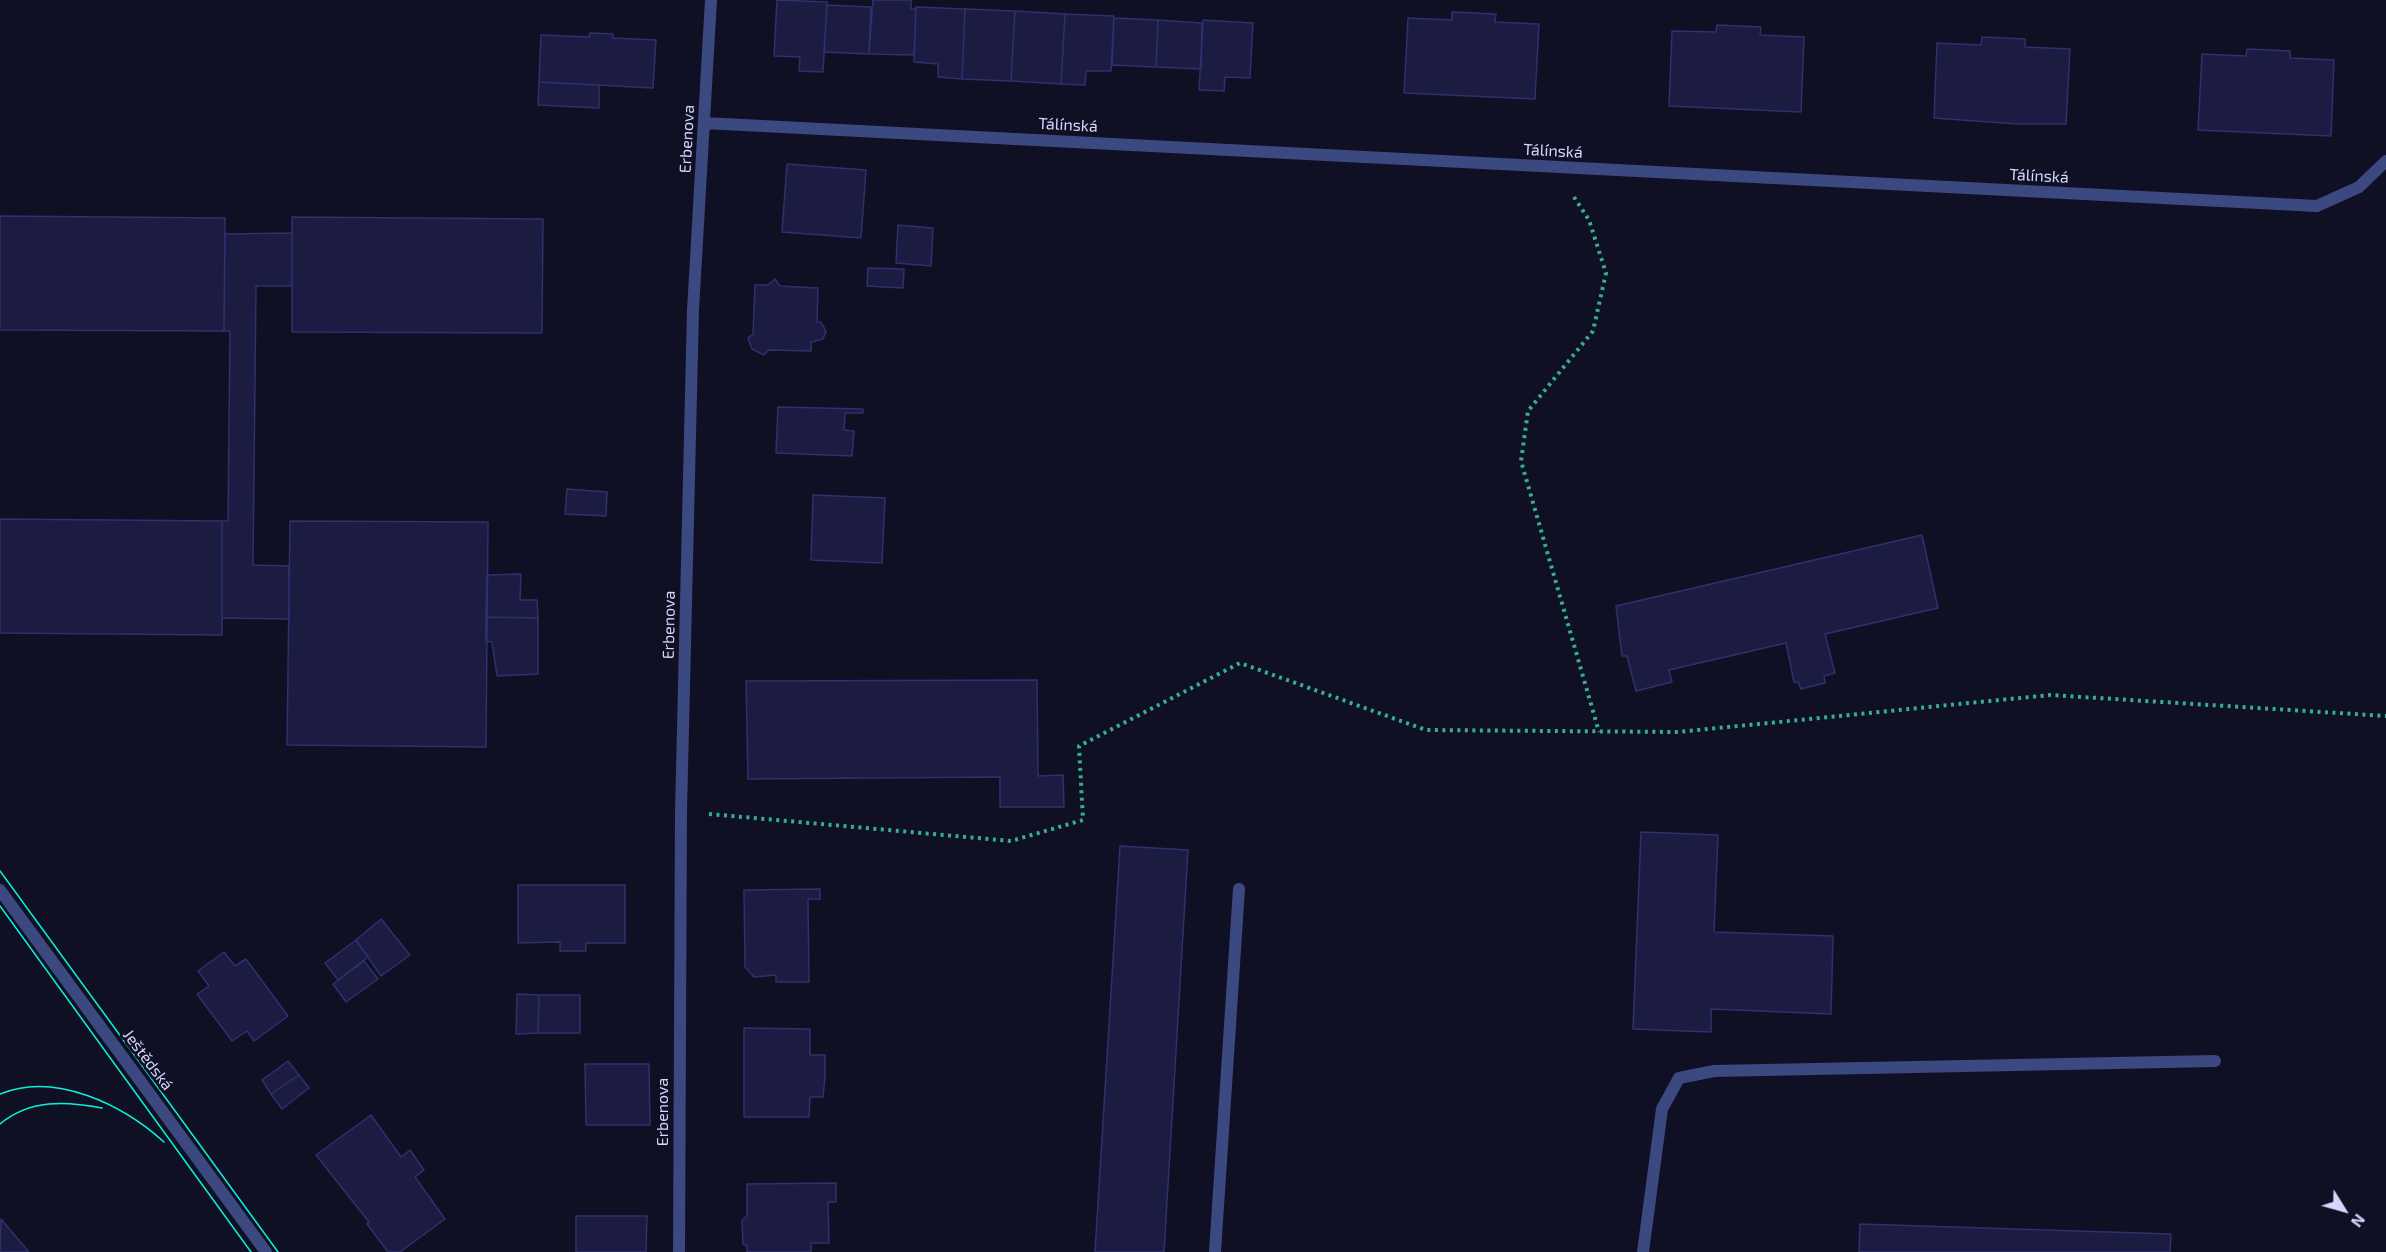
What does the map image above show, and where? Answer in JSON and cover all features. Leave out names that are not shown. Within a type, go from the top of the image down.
[{"type":"street","name":"Erbenova","points":[[679,1252],[681,812],[693,310],[711,0]]},
{"type":"street","name":"Tálínská","points":[[704,123],[2317,207],[2359,187],[2386,161]]},
{"type":"street","points":[[1215,1252],[1239,889]]},
{"type":"street","name":"Ještědská","points":[[0,890],[266,1252]]},
{"type":"street","points":[[1643,1252],[1662,1109],[1679,1078],[1714,1071],[2215,1060]]},
{"type":"path","points":[[1555,167],[1589,220],[1606,273],[1593,331],[1528,411],[1521,461],[1599,732]]},
{"type":"path","points":[[681,812],[1011,841],[1083,820],[1079,746],[1240,663],[1426,730],[1678,732],[2050,695],[2386,716]]},
{"type":"building","points":[[777,0],[827,2],[823,72],[799,71],[800,57],[774,56]]},
{"type":"building","points":[[873,0],[911,0],[911,9],[916,9],[914,55],[869,54]]},
{"type":"building","points":[[827,5],[871,7],[869,54],[824,52]]},
{"type":"building","points":[[916,7],[965,9],[962,79],[938,77],[938,64],[914,62]]},
{"type":"building","points":[[965,9],[1015,11],[1011,81],[962,79]]},
{"type":"building","points":[[1015,11],[1065,14],[1061,84],[1011,81]]},
{"type":"building","points":[[1452,12],[1496,14],[1495,22],[1539,24],[1535,99],[1404,93],[1408,18],[1452,20]]},
{"type":"building","points":[[1065,14],[1114,16],[1111,71],[1086,71],[1085,85],[1061,84]]},
{"type":"building","points":[[1114,18],[1158,20],[1156,67],[1112,65]]},
{"type":"building","points":[[1158,20],[1202,23],[1201,69],[1156,67]]},
{"type":"building","points":[[1203,20],[1253,23],[1250,78],[1225,77],[1224,91],[1199,90]]},
{"type":"building","points":[[1717,25],[1761,27],[1760,35],[1804,37],[1801,112],[1669,106],[1672,31],[1716,32]]},
{"type":"building","points":[[590,33],[613,34],[613,38],[656,40],[653,88],[539,82],[541,35],[589,37]]},
{"type":"building","points":[[1982,37],[2025,39],[2025,47],[2070,49],[2066,124],[2017,124],[1934,118],[1937,43],[1981,45]]},
{"type":"building","points":[[2247,49],[2290,51],[2290,58],[2334,60],[2331,136],[2198,130],[2202,54],[2246,56]]},
{"type":"building","points":[[539,82],[599,85],[599,108],[538,105]]},
{"type":"building","points":[[787,164],[866,170],[861,238],[782,232]]},
{"type":"building","points":[[0,216],[225,218],[224,331],[0,330]]},
{"type":"building","points":[[292,217],[543,219],[542,333],[292,332]]},
{"type":"building","points":[[898,225],[933,228],[931,266],[896,263]]},
{"type":"building","points":[[292,233],[292,286],[256,286],[253,565],[289,566],[289,619],[222,618],[222,521],[228,521],[230,331],[224,331],[225,234]]},
{"type":"building","points":[[868,268],[904,269],[903,288],[867,286]]},
{"type":"building","points":[[775,279],[780,286],[818,288],[817,322],[821,322],[826,331],[823,339],[811,342],[811,351],[769,350],[764,355],[752,349],[748,338],[753,334],[755,285],[768,285]]},
{"type":"building","points":[[778,407],[863,409],[863,413],[845,413],[844,430],[854,431],[852,456],[776,453]]},
{"type":"building","points":[[567,489],[607,492],[606,516],[565,514]]},
{"type":"building","points":[[813,495],[885,498],[882,563],[811,560]]},
{"type":"building","points":[[0,519],[222,521],[222,635],[0,633]]},
{"type":"building","points":[[290,521],[488,522],[486,747],[287,745]]},
{"type":"building","points":[[1922,535],[1938,608],[1825,634],[1835,673],[1824,676],[1825,683],[1801,689],[1798,682],[1794,682],[1786,643],[1669,670],[1672,682],[1636,691],[1627,656],[1622,656],[1616,606]]},
{"type":"building","points":[[521,574],[520,600],[537,600],[538,618],[486,617],[487,575]]},
{"type":"building","points":[[486,617],[538,618],[538,674],[497,676],[492,642],[486,641]]},
{"type":"building","points":[[1037,680],[1038,776],[1063,775],[1064,807],[1000,807],[1000,777],[748,779],[746,681]]},
{"type":"building","points":[[1641,832],[1718,835],[1714,932],[1833,936],[1831,1014],[1711,1009],[1711,1032],[1633,1029]]},
{"type":"building","points":[[1120,846],[1188,850],[1164,1252],[1095,1252]]},
{"type":"building","points":[[518,885],[625,885],[625,943],[586,943],[586,951],[560,951],[560,942],[518,943]]},
{"type":"building","points":[[820,889],[820,899],[808,899],[809,982],[776,982],[776,975],[754,977],[745,967],[744,890]]},
{"type":"building","points":[[381,919],[410,955],[381,976],[356,940]]},
{"type":"building","points":[[356,940],[368,957],[338,980],[325,963]]},
{"type":"building","points":[[224,952],[235,966],[246,959],[288,1016],[254,1041],[247,1031],[232,1041],[197,994],[209,986],[198,971]]},
{"type":"building","points":[[364,961],[378,979],[346,1002],[333,984]]},
{"type":"building","points":[[517,994],[539,995],[538,1033],[516,1034]]},
{"type":"building","points":[[539,995],[580,995],[580,1033],[538,1033]]},
{"type":"building","points":[[744,1028],[810,1029],[810,1055],[825,1055],[825,1077],[823,1097],[810,1097],[809,1117],[744,1117]]},
{"type":"building","points":[[288,1061],[299,1075],[271,1094],[262,1080]]},
{"type":"building","points":[[585,1064],[649,1064],[650,1125],[586,1125]]},
{"type":"building","points":[[299,1075],[309,1088],[282,1109],[271,1094]]},
{"type":"building","points":[[371,1115],[401,1157],[410,1150],[424,1170],[415,1177],[445,1219],[400,1252],[388,1252],[367,1224],[369,1222],[316,1155]]},
{"type":"building","points":[[836,1183],[836,1202],[828,1202],[829,1243],[811,1243],[811,1252],[747,1252],[747,1246],[743,1244],[742,1220],[747,1216],[747,1184]]},
{"type":"building","points":[[576,1216],[647,1216],[646,1252],[576,1252]]},
{"type":"building","points":[[1,1219],[29,1252],[0,1252]]},
{"type":"building","points":[[1860,1224],[2171,1234],[2170,1252],[1859,1252]]},
{"type":"tram line","points":[[0,871],[278,1252]]},
{"type":"tram line","points":[[0,906],[251,1252]]},
{"type":"tram line","points":[[0,1094],[21,1088],[65,1089],[109,1104],[147,1128],[164,1142]]},
{"type":"tram line","points":[[0,1124],[36,1106],[62,1103],[102,1108]]}]
